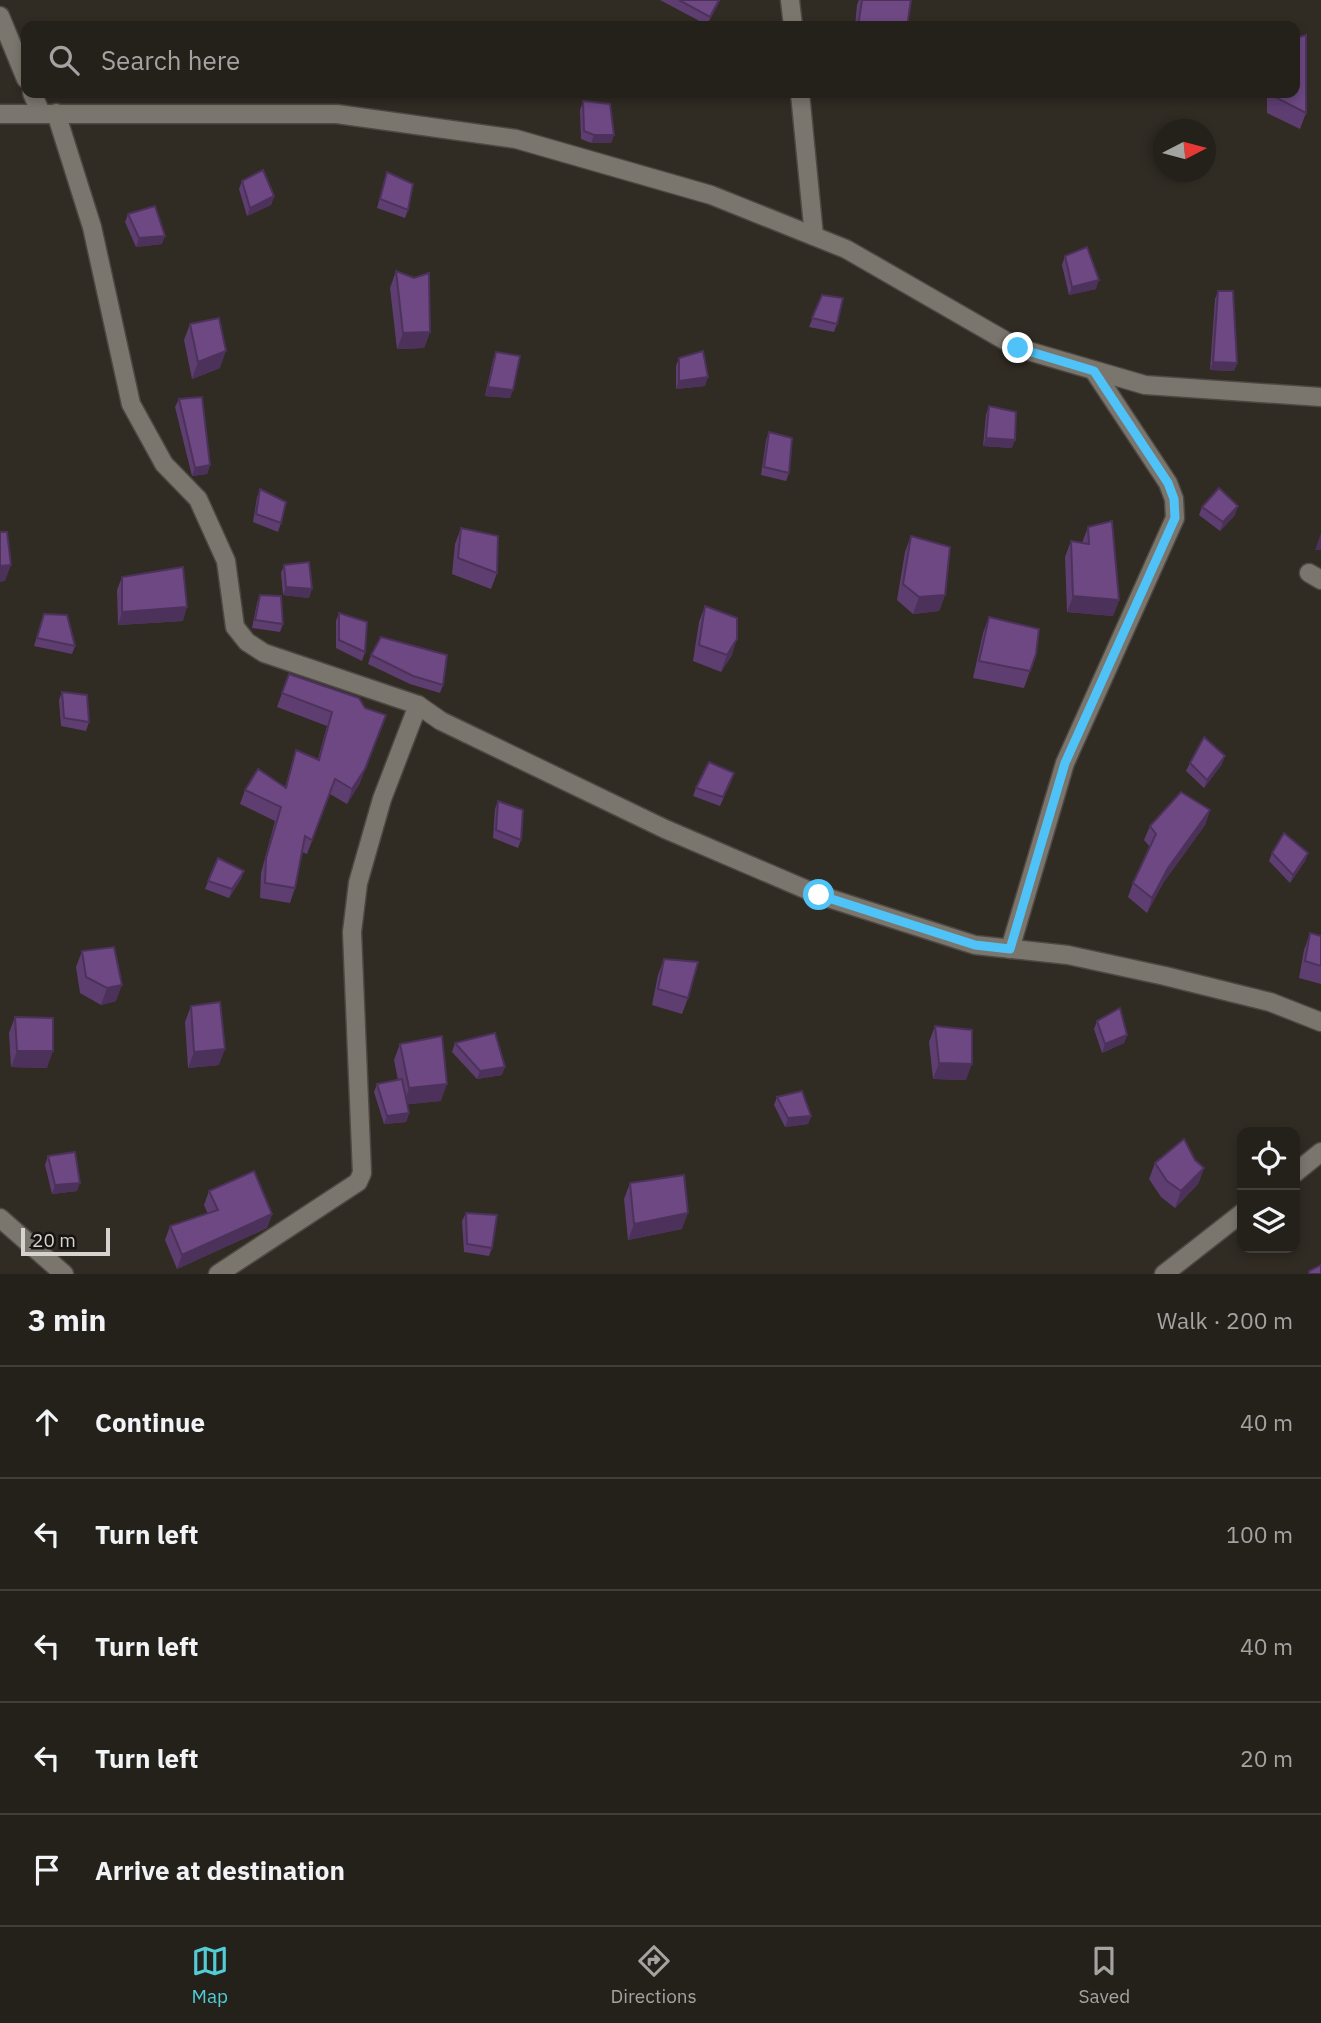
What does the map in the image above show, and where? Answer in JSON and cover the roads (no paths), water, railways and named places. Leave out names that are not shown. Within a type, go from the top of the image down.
[{"type":"street","points":[[790,0],[792,21]]},
{"type":"street","points":[[0,16],[21,67]]},
{"type":"street","points":[[36,98],[48,113],[93,227],[131,404],[164,464],[198,499],[226,561],[235,627],[247,642],[264,653],[418,705],[441,721],[665,829],[819,895],[975,945],[1068,955],[1165,976],[1270,1002],[1321,1022]]},
{"type":"street","points":[[800,98],[814,236]]},
{"type":"street","points":[[0,114],[337,114],[516,139],[711,195],[846,249],[1018,348],[1145,385],[1321,397]]},
{"type":"street","points":[[1010,949],[1065,763],[1175,518],[1174,499],[1168,483],[1094,371]]},
{"type":"street","points":[[218,1274],[358,1182],[362,1172],[352,932],[358,883],[382,799],[418,705]]},
{"type":"street","points":[[1300,1169],[1321,1152]]},
{"type":"street","points":[[1164,1274],[1237,1217]]},
{"type":"street","points":[[0,1218],[64,1274]]}]
